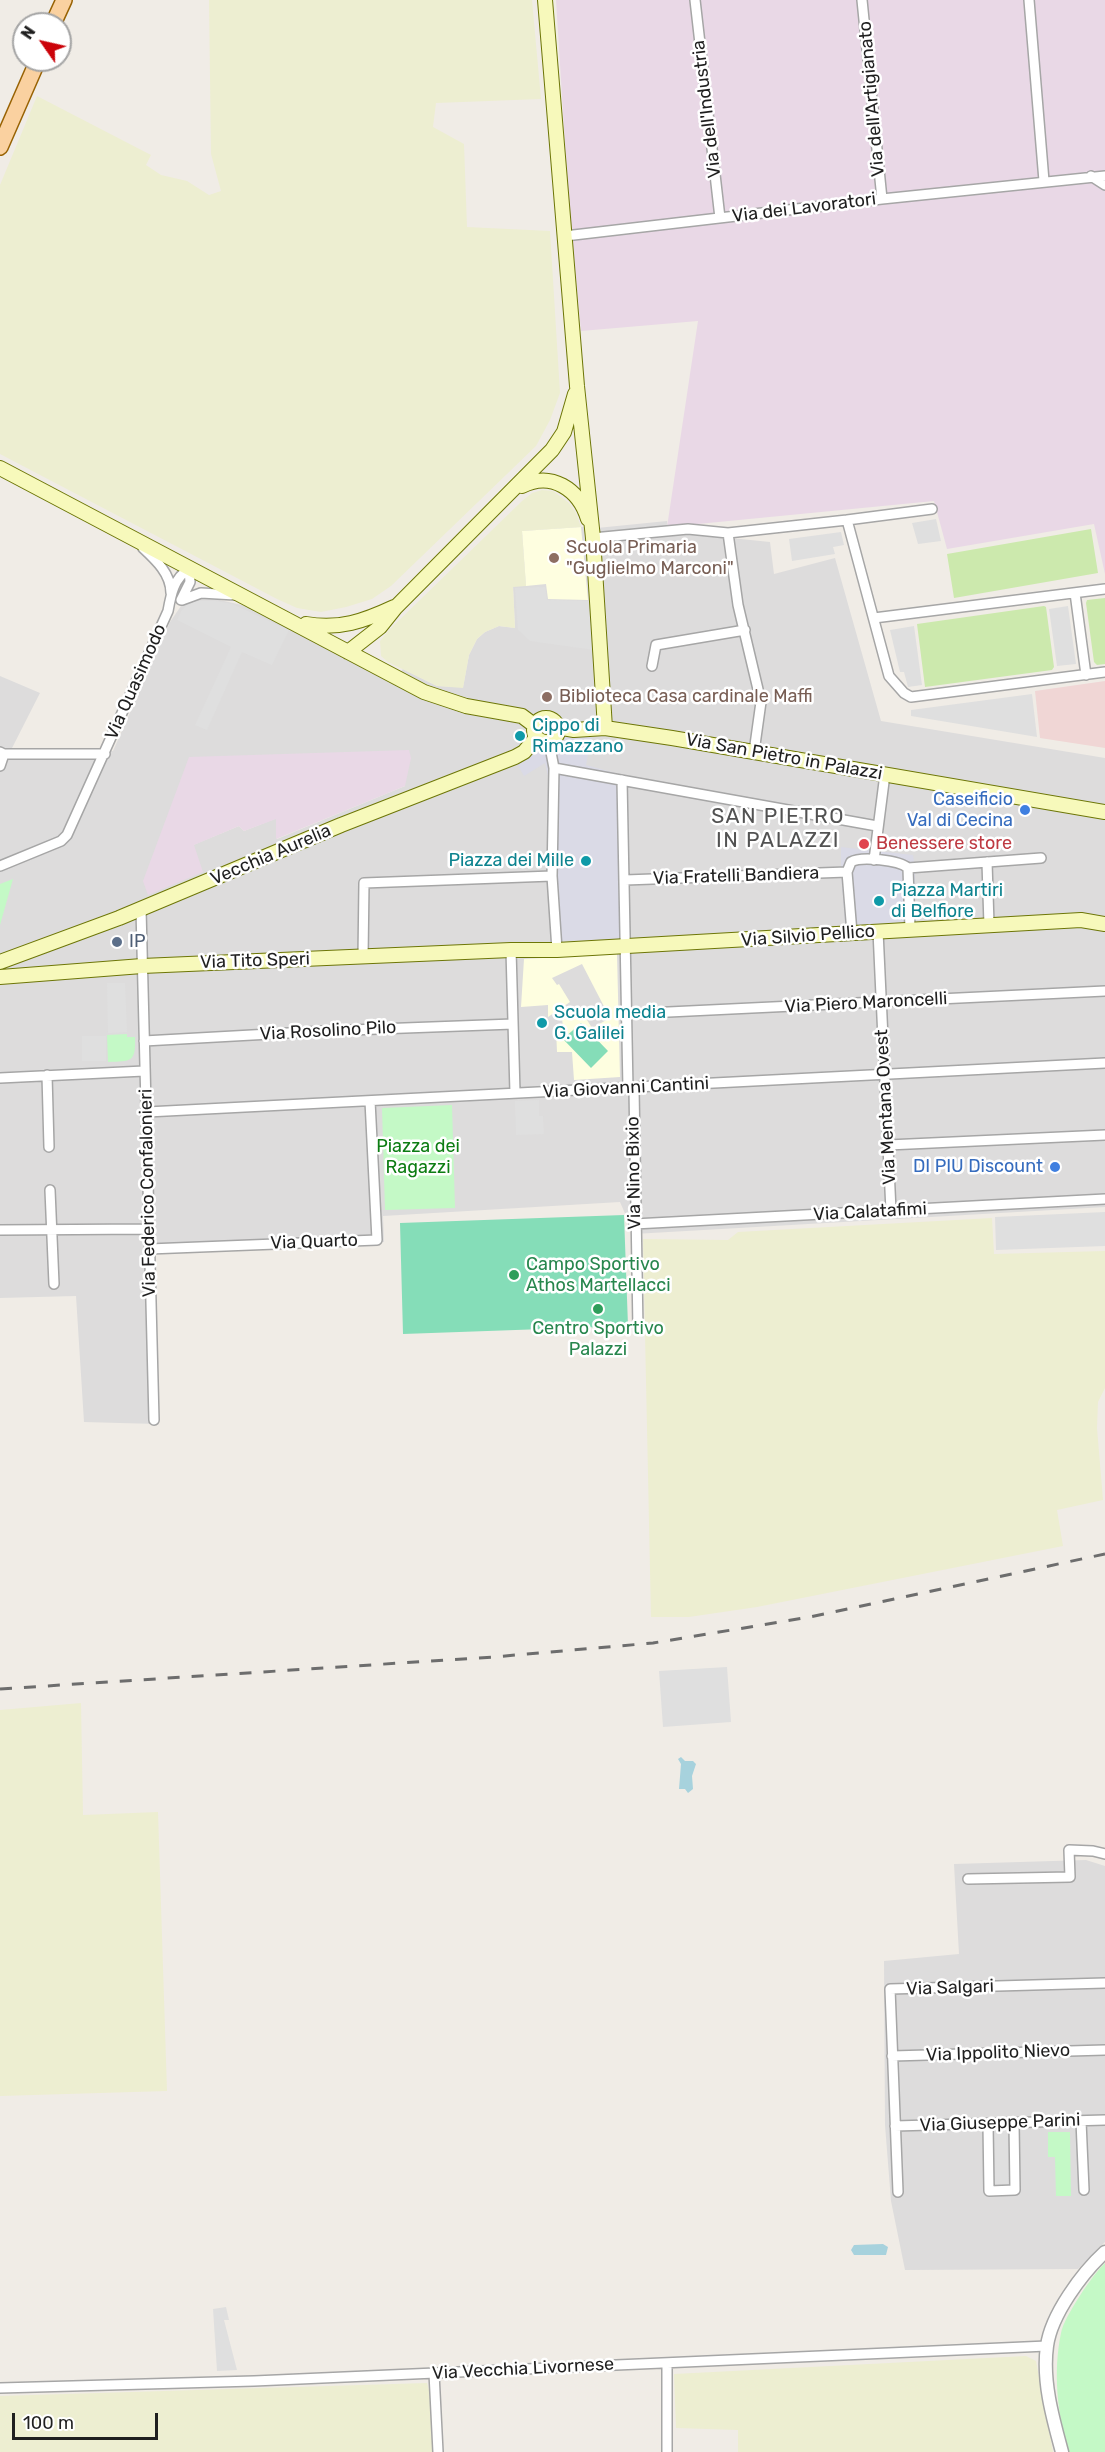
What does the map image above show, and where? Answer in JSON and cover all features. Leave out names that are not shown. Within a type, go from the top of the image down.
[{"type":"main road","points":[[540,735],[539,720],[546,718],[558,727],[574,730],[605,728],[593,538],[577,386],[545,0]]},
{"type":"main road","points":[[0,147],[33,72]]},
{"type":"main road","points":[[346,651],[380,627],[396,607],[552,450],[564,432],[577,386]]},
{"type":"main road","points":[[0,468],[424,692],[444,700],[522,716],[540,735]]},
{"type":"main road","points":[[513,491],[531,481],[541,479],[556,482],[567,488],[586,512],[593,538]]},
{"type":"main road","points":[[291,622],[336,627],[366,620],[396,607]]},
{"type":"main road","points":[[346,651],[355,630],[366,620]]},
{"type":"main road","name":"Vecchia Aurelia","points":[[0,962],[141,909],[340,825],[515,757],[524,752],[540,735],[557,736],[558,727]]},
{"type":"main road","name":"Via San Pietro in Palazzi","points":[[605,728],[1105,812]]},
{"type":"main road","name":"Via Silvio Pellico","points":[[511,950],[627,947],[1081,920],[1105,924]]},
{"type":"main road","points":[[40,946],[33,960],[34,964],[47,973]]},
{"type":"main road","name":"Via Tito Speri","points":[[0,977],[142,966],[511,950]]},
{"type":"street","name":"Via dell'Industria","points":[[694,0],[720,218]]},
{"type":"street","name":"Via dell'Artigianato","points":[[862,0],[882,199]]},
{"type":"street","points":[[1029,0],[1044,181]]},
{"type":"street","points":[[1091,176],[1105,185]]},
{"type":"street","name":"Via dei Lavoratori","points":[[565,236],[1105,176]]},
{"type":"street","points":[[593,538],[688,529],[728,533],[932,508]]},
{"type":"street","points":[[847,520],[889,676],[904,693],[911,697],[1105,672]]},
{"type":"street","points":[[728,533],[738,605],[761,702],[754,752]]},
{"type":"street","points":[[134,540],[167,575],[171,583],[171,596]]},
{"type":"street","points":[[181,600],[190,582],[189,569]]},
{"type":"street","name":"Via Quasimodo","points":[[0,866],[64,838],[105,754],[168,611],[180,574],[189,569]]},
{"type":"street","points":[[874,618],[1105,589]]},
{"type":"street","name":"Via Quasimodo","points":[[168,611],[181,600],[201,593],[242,596]]},
{"type":"street","points":[[1075,593],[1086,675]]},
{"type":"street","points":[[652,666],[656,645],[745,630]]},
{"type":"street","points":[[540,735],[554,768],[552,876],[557,950]]},
{"type":"street","points":[[0,766],[2,753],[105,754]]},
{"type":"street","points":[[554,768],[877,825]]},
{"type":"street","points":[[874,860],[885,774]]},
{"type":"street","points":[[622,780],[627,947]]},
{"type":"street","points":[[852,933],[847,872],[850,862],[854,860],[901,863],[908,868],[1041,858]]},
{"type":"street","points":[[987,862],[989,925]]},
{"type":"street","points":[[908,868],[910,929]]},
{"type":"street","name":"Via Fratelli Bandiera","points":[[626,880],[847,872]]},
{"type":"street","points":[[363,957],[364,884],[552,876]]},
{"type":"street","name":"Via Federico Confalonieri","points":[[141,909],[154,1420]]},
{"type":"street","name":"Via Mentana Ovest","points":[[878,931],[891,1211]]},
{"type":"street","name":"Via Nino Bixio","points":[[627,947],[627,1014],[638,1330]]},
{"type":"street","points":[[511,950],[515,1093]]},
{"type":"street","name":"Via Piero Maroncelli","points":[[627,1014],[1105,991]]},
{"type":"street","name":"Via Rosolino Pilo","points":[[144,1041],[513,1024]]},
{"type":"street","name":"Via Giovanni Cantini","points":[[147,1112],[1105,1064]]},
{"type":"street","points":[[0,1078],[144,1071]]},
{"type":"street","points":[[47,1075],[49,1147]]},
{"type":"street","name":"Via Quarto","points":[[149,1249],[377,1240],[370,1101]]},
{"type":"street","points":[[888,1145],[1105,1135]]},
{"type":"street","points":[[50,1190],[54,1284]]},
{"type":"street","name":"Via Calatafimi","points":[[634,1224],[1105,1199]]},
{"type":"street","points":[[0,1230],[149,1229]]},
{"type":"street","points":[[1093,1851],[1105,1847]]},
{"type":"street","points":[[968,1879],[1070,1877],[1069,1850],[1105,1854]]},
{"type":"street","name":"Via Salgari","points":[[898,2192],[890,1989],[1105,1983]]},
{"type":"street","name":"Via Ippolito Nievo","points":[[892,2056],[1105,2050]]},
{"type":"street","name":"Via Giuseppe Parini","points":[[895,2126],[1105,2120]]},
{"type":"street","points":[[1081,2121],[1084,2190]]},
{"type":"street","points":[[988,2124],[989,2191],[1015,2190],[1014,2123]]},
{"type":"street","points":[[1062,2452],[1048,2383],[1047,2346],[1054,2323],[1070,2294],[1089,2268],[1105,2252]]},
{"type":"street","name":"Via Vecchia Livornese","points":[[0,2388],[434,2373],[1047,2346]]},
{"type":"street","points":[[667,2362],[667,2452]]},
{"type":"street","points":[[434,2373],[438,2452]]},
{"type":"shaded area","points":[[209,0],[532,0],[541,99],[436,103],[433,127],[464,144],[467,227],[550,231],[560,393],[550,420],[536,446],[391,586],[372,599],[346,607],[321,612],[297,608],[0,454],[0,185],[37,96],[151,155],[146,165],[161,175],[187,181],[209,195],[221,191],[211,154]]},
{"type":"shaded area","points":[[556,0],[1105,0],[1105,574],[1094,524],[947,549],[934,501],[667,527],[698,321],[581,331],[568,193]]},
{"type":"shaded area","points":[[542,490],[553,491],[569,503],[581,527],[522,531],[526,586],[513,587],[515,628],[499,626],[485,632],[477,639],[469,655],[463,688],[437,686],[388,662],[381,656],[380,641],[389,630],[522,501],[532,493]]},
{"type":"shaded area","points":[[936,519],[941,541],[918,544],[912,523]]},
{"type":"shaded area","points":[[667,521],[668,527],[692,526],[692,534],[770,542],[774,574],[835,558],[881,721],[1105,758],[1105,1207],[634,1234],[620,1202],[383,1216],[384,1242],[153,1253],[157,1424],[84,1422],[76,1296],[0,1298],[0,676],[40,693],[11,750],[113,751],[170,622],[181,606],[189,600],[206,597],[242,605],[292,628],[393,682],[403,669],[437,686],[463,687],[469,655],[477,639],[485,632],[499,626],[515,628],[513,586],[526,586],[522,531],[597,528]],"holes":[[[189,757],[405,786],[277,839],[277,818],[244,831],[239,826],[193,845]]]},
{"type":"shaded area","name":"Scuola Primaria \"Guglielmo Marconi\"","points":[[581,527],[588,600],[548,599],[546,584],[526,586],[522,531]]},
{"type":"shaded area","points":[[841,532],[844,545],[833,547],[835,554],[792,561],[789,539]]},
{"type":"shaded area","points":[[545,587],[547,600],[589,601],[594,650],[530,641],[518,630],[515,588]]},
{"type":"shaded area","points":[[196,601],[232,604],[289,630],[272,665],[242,652],[207,730],[195,725],[231,647],[177,620],[181,611],[188,604]]},
{"type":"shaded area","points":[[1068,606],[1076,664],[1057,666],[1049,609]]},
{"type":"shaded area","points":[[914,626],[922,685],[908,687],[904,672],[900,672],[890,630]]},
{"type":"shaded area","points":[[1105,681],[1105,748],[1040,738],[1035,691]]},
{"type":"shaded area","points":[[1032,694],[1037,737],[911,716],[911,710]]},
{"type":"shaded area","name":"Piazza dei Mille","points":[[592,734],[586,765],[615,773],[622,784],[623,939],[552,941],[549,780],[545,763],[524,776],[516,762],[534,745],[543,750],[558,749],[562,737]]},
{"type":"shaded area","points":[[409,750],[411,758],[405,786],[276,839],[276,819],[244,831],[239,826],[194,845],[203,872],[148,895],[143,881],[189,757]]},
{"type":"shaded area","name":"Piazza Martiri di Belfiore","points":[[841,847],[913,855],[915,929],[846,934]]},
{"type":"shaded area","points":[[617,954],[620,1077],[574,1080],[572,1052],[557,1052],[556,1028],[563,1028],[562,1018],[579,1007],[592,1028],[610,1018],[582,964],[552,978],[557,985],[559,984],[570,1002],[548,1017],[548,1005],[521,1007],[524,959]]},
{"type":"shaded area","points":[[107,983],[125,983],[127,1032],[108,1033]]},
{"type":"shaded area","points":[[82,1036],[106,1036],[106,1061],[82,1061]]},
{"type":"shaded area","points":[[539,1100],[539,1116],[543,1116],[544,1134],[516,1135],[515,1101]]},
{"type":"shaded area","points":[[1105,1212],[1105,1246],[996,1250],[995,1217]]},
{"type":"shaded area","points":[[992,1218],[994,1254],[1105,1251],[1105,1388],[1098,1402],[1097,1428],[1103,1500],[1057,1510],[1063,1546],[757,1607],[689,1617],[651,1617],[643,1239],[728,1240],[738,1232]]},
{"type":"shaded area","points":[[727,1667],[731,1722],[663,1727],[659,1671]]},
{"type":"shaded area","points":[[81,1703],[83,1815],[158,1812],[167,2091],[0,2096],[0,1710]]},
{"type":"shaded area","points":[[1086,1860],[1105,1866],[1105,2242],[1078,2269],[905,2270],[891,2201],[885,2125],[884,1961],[959,1954],[954,1864]]},
{"type":"shaded area","points":[[1008,2128],[1009,2185],[995,2186],[993,2129]]},
{"type":"shaded area","points":[[226,2307],[229,2320],[224,2320],[237,2370],[217,2371],[213,2309]]},
{"type":"shaded area","points":[[1026,2356],[1036,2361],[1053,2452],[738,2452],[738,2430],[676,2428],[674,2374]]},
{"type":"shaded area","points":[[427,2383],[431,2397],[433,2452],[0,2452],[0,2396]]},
{"type":"green space","points":[[1091,529],[1098,573],[954,598],[947,554]]},
{"type":"green space","points":[[1105,598],[1105,664],[1097,665],[1094,662],[1086,603],[1087,600]]},
{"type":"green space","points":[[1046,607],[1054,667],[1052,670],[925,687],[917,624]]},
{"type":"green space","points":[[13,879],[0,925],[0,884]]},
{"type":"green space","points":[[581,1023],[608,1051],[591,1068],[563,1039]]},
{"type":"green space","points":[[127,1034],[127,1037],[135,1037],[133,1056],[127,1061],[108,1062],[107,1035]]},
{"type":"green space","name":"Piazza dei Ragazzi","points":[[452,1105],[455,1208],[385,1210],[382,1108]]},
{"type":"green space","name":"Campo Sportivo Athos Martellacci","points":[[624,1215],[628,1326],[403,1334],[400,1223]]},
{"type":"green space","points":[[1048,2132],[1070,2132],[1071,2196],[1056,2196],[1055,2157],[1048,2157]]},
{"type":"green space","points":[[1105,2263],[1105,2452],[1069,2452],[1057,2393],[1057,2363],[1061,2333],[1067,2317],[1080,2296]]},
{"type":"water","points":[[681,1757],[685,1761],[693,1761],[696,1764],[692,1776],[693,1789],[688,1793],[685,1789],[679,1789],[681,1764],[678,1759]]},
{"type":"water","points":[[883,2244],[888,2247],[886,2255],[854,2255],[851,2250],[854,2245]]},
{"type":"railway","points":[[0,1689],[493,1657],[653,1643],[810,1617],[1105,1554]]},
{"type":"place","name":"Scuola Primaria \"Guglielmo Marconi\"","points":[[554,558]]},
{"type":"place","name":"Biblioteca Casa cardinale Maffi","points":[[547,697]]},
{"type":"place","name":"Cippo di Rimazzano","points":[[520,736]]},
{"type":"place","name":"Caseificio Val di Cecina","points":[[1025,810]]},
{"type":"place","name":"Benessere store","points":[[864,844]]},
{"type":"place","name":"Piazza dei Mille","points":[[586,861]]},
{"type":"place","name":"Piazza Martiri di Belfiore","points":[[879,901]]},
{"type":"place","name":"IP","points":[[117,942]]},
{"type":"place","name":"Scuola media G. Galilei","points":[[542,1023]]},
{"type":"place","name":"DI PIU Discount","points":[[1055,1167]]},
{"type":"place","name":"Campo Sportivo Athos Martellacci","points":[[514,1275]]},
{"type":"place","name":"Centro Sportivo Palazzi","points":[[598,1309]]},
{"type":"district","name":"SAN PIETRO IN PALAZZI","points":[[778,829]]}]
